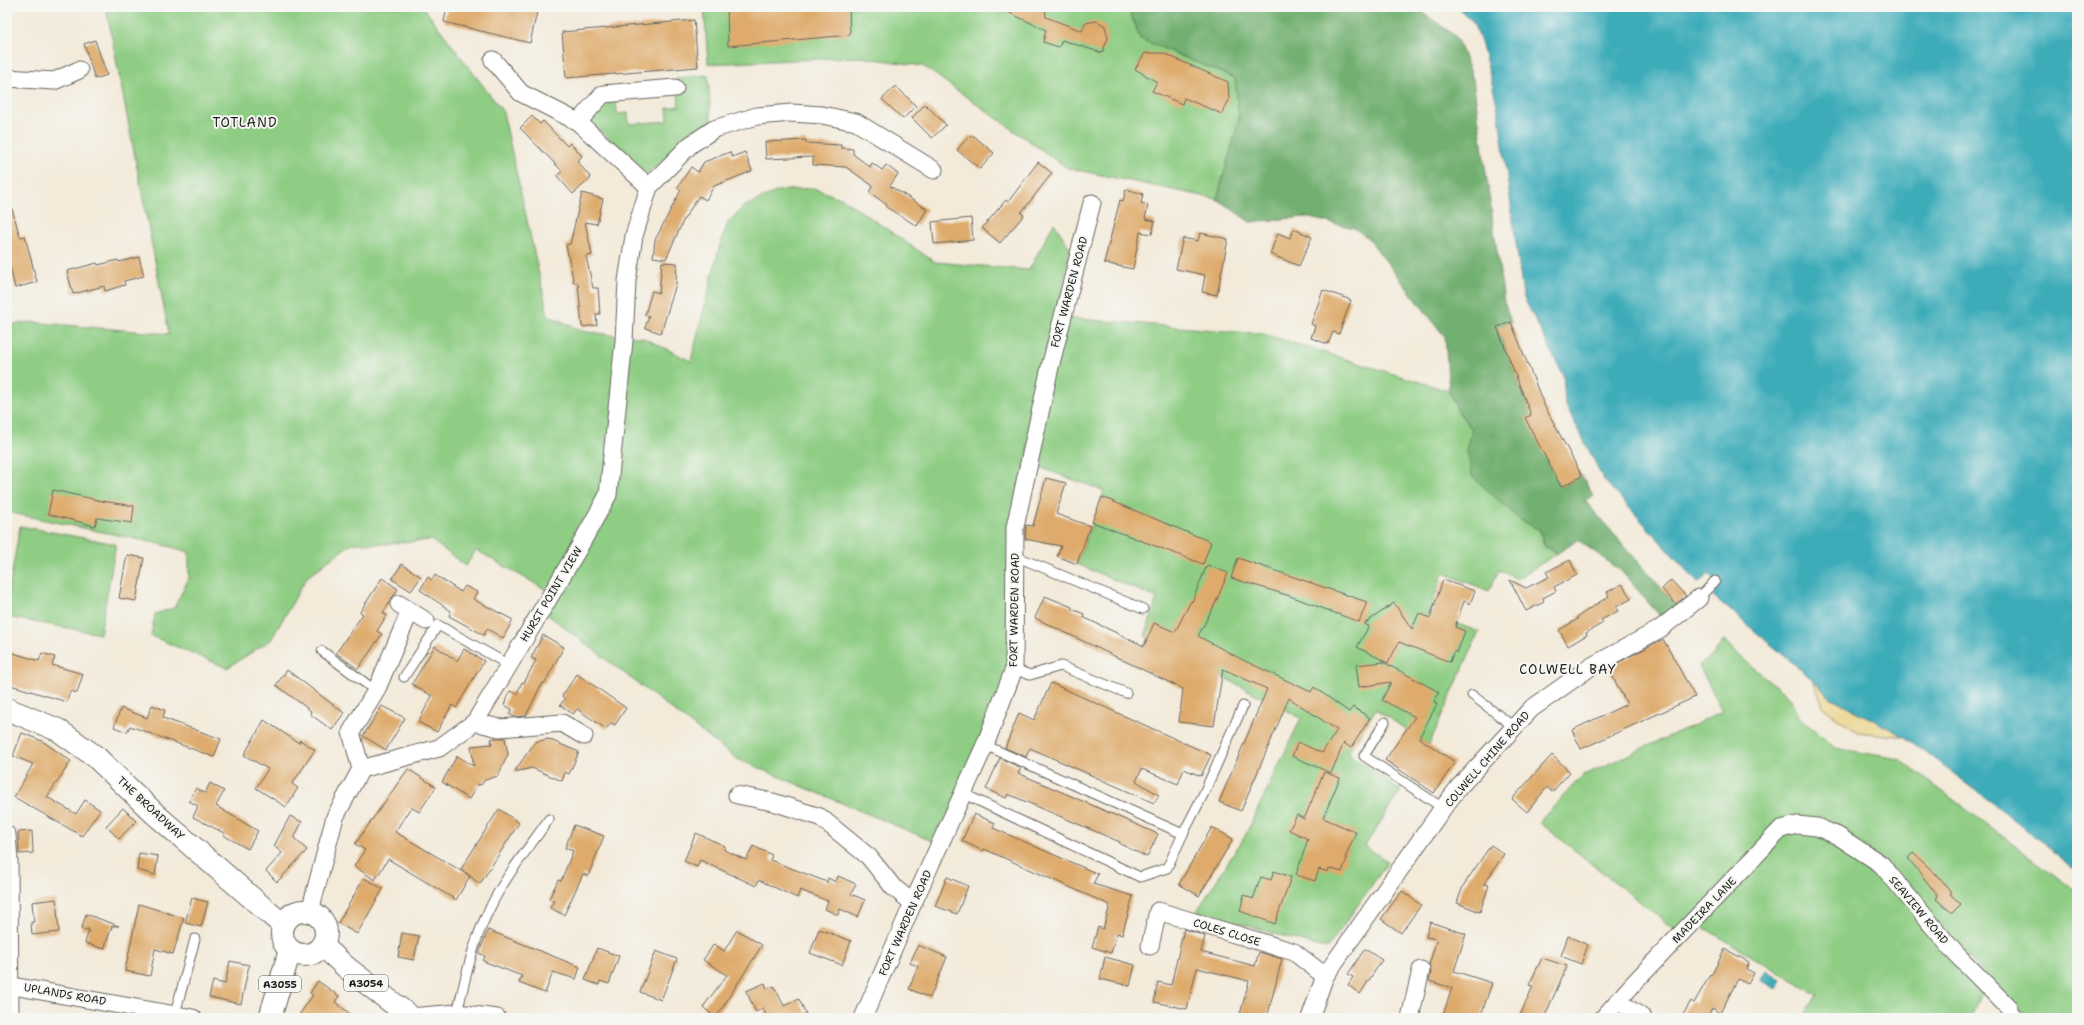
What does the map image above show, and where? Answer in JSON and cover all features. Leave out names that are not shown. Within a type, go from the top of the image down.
[{"type":"main road","name":"THE BROADWAY","points":[[7,710],[58,730],[96,757],[155,814],[283,925]]},
{"type":"main road","points":[[304,910],[310,911],[322,920],[326,930],[322,946],[317,951],[307,955],[299,954],[290,950],[283,937],[283,925],[293,914],[304,910]]},
{"type":"main road","name":"A3054","points":[[322,946],[347,968],[411,1017]]},
{"type":"main road","name":"A3055","points":[[270,1018],[290,950]]},
{"type":"street","points":[[493,60],[521,93],[578,122],[649,187]]},
{"type":"street","points":[[7,78],[54,81],[79,70]]},
{"type":"street","points":[[578,122],[603,94],[675,88]]},
{"type":"street","name":"HURST POINT VIEW","points":[[361,769],[439,748],[475,722],[577,551],[608,494],[624,341],[627,281],[634,236],[649,187],[690,145],[714,129],[757,116],[791,113],[822,115],[856,122],[934,170]]},
{"type":"street","name":"FORT WARDEN ROAD","points":[[863,1018],[913,903],[964,794],[985,745],[1014,669],[1015,528],[1050,367],[1092,203]]},
{"type":"street","name":"COLWELL CHINE ROAD","points":[[1310,1018],[1325,976],[1443,808],[1459,787],[1531,709],[1592,666],[1660,629],[1699,598]]},
{"type":"street","points":[[310,911],[335,817],[361,769],[351,732],[376,691],[405,608],[426,621]]},
{"type":"street","points":[[475,722],[499,728],[562,723],[584,736]]},
{"type":"street","points":[[737,795],[773,802],[820,817],[869,857],[893,887],[913,903]]},
{"type":"street","name":"MADEIRA LANE","points":[[1603,1018],[1781,830],[1798,825],[1817,827]]},
{"type":"street","name":"SEAVIEW ROAD","points":[[1817,827],[1838,836],[1881,864],[1956,954],[2016,1013]]},
{"type":"street","points":[[7,836],[10,861],[8,985],[10,1018]]},
{"type":"street","name":"COLES CLOSE","points":[[1150,946],[1158,911],[1294,952],[1325,976]]},
{"type":"street","points":[[1410,1018],[1421,970]]},
{"type":"street","name":"UPLANDS ROAD","points":[[8,985],[193,1018]]},
{"type":"street","points":[[1618,1001],[1643,1018]]},
{"type":"street","points":[[411,1017],[457,1012],[498,1018]]},
{"type":"lane","points":[[1015,556],[1143,609]]},
{"type":"lane","points":[[1699,598],[1715,581]]},
{"type":"lane","points":[[404,677],[438,625],[509,665]]},
{"type":"lane","points":[[322,651],[376,691]]},
{"type":"lane","points":[[1014,669],[1030,675],[1061,666],[1126,693]]},
{"type":"lane","points":[[1472,695],[1514,728]]},
{"type":"lane","points":[[964,794],[1140,877],[1167,868],[1203,795],[1243,706]]},
{"type":"lane","points":[[1385,722],[1364,756],[1443,808]]},
{"type":"lane","points":[[985,745],[1183,834]]},
{"type":"lane","points":[[457,1012],[472,951],[490,908],[510,873],[549,819]]},
{"type":"lane","points":[[175,1014],[195,940]]},
{"type":"green space","points":[[106,7],[423,7],[503,112],[548,315],[582,331],[620,336],[604,493],[548,591],[476,550],[466,566],[431,540],[384,544],[352,543],[307,577],[271,640],[227,668],[151,636],[155,614],[174,608],[189,578],[189,552],[160,544],[7,512],[7,325],[31,322],[169,334]]},
{"type":"green space","points":[[704,7],[1120,7],[1129,9],[1140,39],[1235,78],[1239,120],[1217,199],[1067,168],[923,66],[860,57],[708,64]]},
{"type":"green space","points":[[1133,7],[1415,7],[1454,35],[1462,50],[1473,79],[1504,302],[1511,322],[1497,328],[1527,404],[1545,408],[1526,418],[1562,487],[1582,476],[1593,495],[1585,501],[1678,607],[1660,616],[1621,571],[1578,540],[1558,553],[1544,546],[1540,530],[1520,520],[1472,476],[1467,450],[1472,430],[1458,411],[1449,391],[1445,337],[1368,238],[1354,228],[1305,217],[1250,222],[1217,199],[1239,120],[1235,78],[1140,39],[1129,9]]},
{"type":"green space","points":[[708,75],[711,121],[684,140],[648,174],[588,120],[605,99],[616,98],[617,114],[628,113],[629,124],[668,121],[667,108],[679,106],[677,78]]},
{"type":"green space","points":[[813,188],[843,199],[935,262],[1029,270],[1054,223],[1071,250],[1056,317],[1264,334],[1449,391],[1458,411],[1472,430],[1467,450],[1520,520],[1540,530],[1544,546],[1558,553],[1517,579],[1499,570],[1489,591],[1443,573],[1429,613],[1479,632],[1429,745],[1376,709],[1348,753],[1401,790],[1365,846],[1388,862],[1327,949],[1197,911],[1245,836],[1301,718],[1145,636],[1157,598],[1077,564],[1104,491],[1033,465],[1028,445],[1010,669],[937,843],[737,759],[544,612],[612,496],[628,336],[644,338],[691,361],[718,252],[727,224],[743,207],[778,191]]},
{"type":"green space","points":[[20,526],[116,544],[100,634],[7,617],[7,601]]},
{"type":"green space","points":[[1724,640],[1735,652],[1791,699],[1798,716],[1835,748],[1899,759],[2077,892],[2077,1018],[2030,1018],[2011,1004],[1882,862],[1798,822],[1678,932],[1539,822],[1582,776],[1722,712],[1699,665],[1714,654]]},
{"type":"green space","points":[[1816,830],[1878,866],[1983,989],[1970,1018],[1803,1018],[1817,995],[1696,923],[1783,832]]},
{"type":"sand","points":[[1813,680],[1828,696],[1905,737],[1857,732],[1824,708]]},
{"type":"water","points":[[1457,7],[2077,7],[2077,871],[2002,810],[1905,737],[1828,696],[1813,680],[1712,595],[1719,585],[1708,574],[1698,583],[1604,480],[1565,404],[1563,375],[1523,296],[1498,108],[1481,41],[1472,21]]},
{"type":"water","points":[[1766,971],[1781,980],[1776,989],[1761,980]]},
{"type":"building","points":[[447,7],[516,7],[537,12],[530,43],[444,22]]},
{"type":"building","points":[[727,7],[849,7],[850,35],[728,46]]},
{"type":"building","points":[[997,7],[1045,7],[1046,17],[1082,31],[1085,23],[1097,21],[1105,26],[1108,38],[1102,53],[1062,40],[1059,47],[1043,42],[1046,30]]},
{"type":"building","points":[[694,20],[698,67],[566,78],[562,32]]},
{"type":"building","points":[[95,40],[107,75],[95,79],[84,44]]},
{"type":"building","points":[[1145,53],[1163,53],[1228,82],[1229,100],[1222,114],[1184,98],[1182,104],[1152,91],[1157,82],[1135,69]]},
{"type":"building","points":[[896,86],[916,106],[903,119],[882,99]]},
{"type":"building","points":[[925,104],[946,125],[932,138],[912,118]]},
{"type":"building","points":[[532,116],[540,124],[543,121],[567,146],[570,143],[582,156],[577,161],[591,178],[573,194],[557,176],[562,171],[520,128]]},
{"type":"building","points":[[969,136],[974,136],[994,153],[980,169],[957,150]]},
{"type":"building","points":[[806,140],[806,143],[841,145],[841,148],[853,149],[853,154],[870,167],[872,163],[882,170],[886,165],[898,174],[890,186],[927,209],[917,226],[886,207],[887,205],[869,192],[873,186],[846,167],[813,165],[813,157],[766,159],[765,142]]},
{"type":"building","points":[[730,152],[732,157],[745,152],[752,171],[714,186],[706,200],[699,196],[684,219],[666,259],[653,257],[655,240],[681,190],[677,188],[691,167],[698,172],[704,162]]},
{"type":"building","points":[[1038,162],[1052,173],[1021,213],[1024,215],[1000,243],[982,228],[1006,200],[1008,202]]},
{"type":"building","points":[[1126,189],[1143,194],[1141,203],[1148,205],[1145,219],[1155,221],[1152,234],[1140,232],[1133,269],[1104,263],[1120,200],[1123,201]]},
{"type":"building","points":[[582,193],[603,199],[597,224],[585,222],[592,255],[586,256],[593,288],[598,288],[600,314],[596,314],[597,325],[582,327],[578,283],[574,283],[566,245],[570,244]]},
{"type":"building","points":[[11,205],[20,237],[25,236],[37,282],[15,288],[7,254],[7,206]]},
{"type":"building","points":[[971,218],[973,240],[934,244],[932,222]]},
{"type":"building","points":[[1294,229],[1312,237],[1299,266],[1270,254],[1278,233],[1290,238]]},
{"type":"building","points":[[1200,233],[1228,239],[1217,295],[1202,292],[1205,275],[1176,269],[1183,238],[1198,241]]},
{"type":"building","points":[[139,257],[144,276],[124,281],[125,285],[105,291],[104,286],[73,294],[67,271],[97,263],[98,265],[118,260],[119,262]]},
{"type":"building","points":[[662,262],[677,263],[676,284],[661,333],[645,328],[649,316],[645,315],[652,291],[659,293]]},
{"type":"building","points":[[1323,290],[1351,300],[1339,334],[1333,332],[1328,344],[1311,338],[1315,326],[1311,324]]},
{"type":"building","points":[[1511,322],[1544,405],[1582,476],[1561,487],[1525,418],[1531,415],[1497,327]]},
{"type":"building","points":[[1046,478],[1066,483],[1056,514],[1090,526],[1077,564],[1057,556],[1061,546],[1025,539],[1026,525],[1033,526]]},
{"type":"building","points":[[53,490],[102,501],[134,506],[132,523],[97,518],[95,526],[48,514]]},
{"type":"building","points":[[1102,497],[1211,542],[1203,564],[1092,522]]},
{"type":"building","points":[[127,555],[144,558],[136,601],[119,598]]},
{"type":"building","points":[[1238,558],[1367,602],[1359,622],[1290,596],[1231,578]]},
{"type":"building","points":[[1570,560],[1577,575],[1554,587],[1556,591],[1543,598],[1544,602],[1526,611],[1510,580],[1526,588],[1549,577],[1546,572]]},
{"type":"building","points":[[402,564],[421,577],[411,591],[392,579]]},
{"type":"building","points":[[1207,565],[1228,573],[1216,602],[1198,636],[1241,659],[1311,692],[1314,687],[1349,712],[1353,707],[1370,718],[1351,748],[1344,743],[1331,773],[1292,756],[1298,742],[1322,753],[1337,730],[1289,698],[1241,811],[1219,802],[1267,689],[1223,669],[1214,726],[1179,722],[1183,689],[1035,618],[1045,596],[1072,607],[1072,609],[1084,614],[1083,617],[1144,646],[1154,623],[1175,632],[1191,601],[1192,602]]},
{"type":"building","points":[[435,575],[461,592],[465,586],[477,592],[473,599],[513,620],[503,638],[487,629],[484,635],[449,616],[451,611],[420,590],[428,577],[432,580]]},
{"type":"building","points":[[382,578],[398,589],[383,613],[387,615],[377,631],[382,634],[358,669],[336,653],[363,614],[360,612]]},
{"type":"building","points":[[1443,580],[1475,591],[1470,604],[1464,601],[1455,627],[1465,631],[1457,653],[1454,651],[1450,662],[1399,642],[1388,663],[1357,647],[1369,626],[1364,624],[1394,603],[1412,629],[1419,613],[1430,618]]},
{"type":"building","points":[[1671,580],[1686,596],[1676,604],[1662,589]]},
{"type":"building","points":[[1622,584],[1631,599],[1616,607],[1618,611],[1601,620],[1603,623],[1586,633],[1587,635],[1568,646],[1559,630],[1578,619],[1577,617],[1609,596],[1607,592]]},
{"type":"building","points":[[543,635],[564,647],[544,684],[542,683],[526,716],[515,717],[509,714],[512,709],[504,705],[510,691],[517,694],[522,682],[524,683],[536,660],[531,658]]},
{"type":"building","points":[[1663,639],[1695,697],[1581,749],[1572,730],[1627,704],[1608,668]]},
{"type":"building","points":[[435,646],[457,661],[464,649],[484,661],[456,708],[452,705],[437,732],[418,722],[432,696],[412,684]]},
{"type":"building","points":[[7,651],[39,661],[42,653],[55,657],[52,665],[83,674],[77,693],[70,691],[67,702],[7,684]]},
{"type":"building","points":[[1383,662],[1439,692],[1434,702],[1437,704],[1419,738],[1455,762],[1434,793],[1385,760],[1415,717],[1382,700],[1391,682],[1359,687],[1356,665]]},
{"type":"building","points":[[287,670],[344,713],[332,730],[310,714],[311,711],[276,685]]},
{"type":"building","points":[[577,674],[626,708],[615,725],[611,723],[606,729],[577,709],[573,714],[560,705],[565,699],[562,696]]},
{"type":"building","points":[[1051,683],[1211,755],[1201,776],[1184,769],[1178,784],[1142,769],[1136,781],[1159,795],[1154,803],[1030,748],[1026,757],[1005,748],[1019,713],[1034,720]]},
{"type":"building","points":[[152,705],[165,710],[163,718],[221,739],[214,757],[130,726],[127,732],[114,727],[121,708],[147,718]]},
{"type":"building","points":[[382,706],[405,718],[386,750],[363,736]]},
{"type":"building","points":[[264,720],[299,743],[300,740],[315,750],[292,784],[298,788],[286,807],[256,788],[268,769],[244,755]]},
{"type":"building","points":[[22,733],[42,741],[71,761],[47,797],[76,814],[85,800],[100,810],[82,836],[14,797],[33,764],[13,756]]},
{"type":"building","points":[[505,738],[508,754],[498,776],[485,780],[481,785],[478,784],[469,799],[442,782],[457,756],[474,766],[471,746],[492,744],[491,739]]},
{"type":"building","points":[[548,739],[579,752],[569,774],[565,772],[562,781],[532,768],[514,772],[535,742]]},
{"type":"building","points":[[1552,755],[1570,772],[1552,792],[1547,787],[1527,812],[1512,799]]},
{"type":"building","points":[[1000,758],[1021,768],[1018,773],[1158,834],[1147,857],[1120,844],[1120,842],[1008,794],[1006,798],[986,789]]},
{"type":"building","points":[[408,769],[436,787],[419,812],[411,807],[395,832],[470,876],[456,900],[388,859],[375,880],[354,866],[365,850],[355,844]]},
{"type":"building","points":[[1324,772],[1340,778],[1323,818],[1356,832],[1345,858],[1347,858],[1342,872],[1329,868],[1328,872],[1319,869],[1315,881],[1296,875],[1308,839],[1289,830],[1297,815],[1304,819]]},
{"type":"building","points":[[210,783],[224,791],[216,806],[258,831],[248,849],[223,835],[224,833],[193,817],[198,806],[189,801],[196,788],[205,793]]},
{"type":"building","points":[[123,808],[136,821],[119,839],[106,826]]},
{"type":"building","points":[[499,809],[519,823],[480,884],[461,869]]},
{"type":"building","points":[[974,814],[995,823],[993,828],[1098,874],[1093,884],[1133,896],[1122,935],[1117,933],[1111,953],[1092,947],[1098,927],[1103,929],[1110,905],[984,849],[983,851],[962,841]]},
{"type":"building","points":[[290,816],[302,822],[294,838],[307,850],[277,882],[266,871],[282,853],[274,846]]},
{"type":"building","points":[[574,825],[604,836],[588,876],[583,874],[564,915],[550,908],[554,901],[549,899],[558,880],[561,881],[573,851],[565,848]]},
{"type":"building","points":[[1212,827],[1233,839],[1199,896],[1179,884]]},
{"type":"building","points":[[32,831],[33,853],[19,854],[18,832]]},
{"type":"building","points":[[696,833],[725,846],[724,850],[746,860],[753,846],[772,855],[770,860],[827,882],[828,878],[836,882],[838,876],[856,884],[851,894],[865,900],[858,917],[840,909],[838,915],[825,909],[828,901],[800,890],[797,898],[759,880],[756,886],[700,860],[697,867],[684,861]]},
{"type":"building","points":[[1491,845],[1504,854],[1484,884],[1489,885],[1480,912],[1457,903],[1463,886]]},
{"type":"building","points":[[139,853],[158,856],[155,875],[137,870]]},
{"type":"building","points":[[1913,853],[1940,878],[1952,893],[1950,894],[1961,904],[1952,913],[1936,899],[1938,896],[1908,858]]},
{"type":"building","points":[[1274,871],[1291,877],[1275,924],[1240,911],[1244,895],[1253,899],[1261,877],[1271,880]]},
{"type":"building","points":[[947,877],[968,886],[957,914],[935,906]]},
{"type":"building","points":[[364,878],[383,889],[357,934],[338,923]]},
{"type":"building","points":[[1402,891],[1421,905],[1401,933],[1381,919]]},
{"type":"building","points":[[192,898],[208,902],[201,927],[185,923]]},
{"type":"building","points":[[56,899],[59,932],[32,935],[31,922],[34,922],[32,902]]},
{"type":"building","points":[[139,904],[184,918],[173,954],[155,949],[150,976],[125,971]]},
{"type":"building","points":[[86,914],[119,926],[112,926],[104,949],[85,943],[89,929],[81,930]]},
{"type":"building","points":[[1430,922],[1466,934],[1454,971],[1492,983],[1480,1018],[1442,1018],[1452,988],[1429,981],[1431,972],[1429,965],[1437,939],[1426,937]]},
{"type":"building","points":[[819,929],[851,941],[842,965],[810,953]]},
{"type":"building","points":[[1184,929],[1205,936],[1201,952],[1255,966],[1259,952],[1282,959],[1267,1018],[1239,1018],[1249,981],[1197,968],[1187,1009],[1154,1002],[1158,982],[1171,985]]},
{"type":"building","points":[[488,930],[580,967],[576,979],[553,972],[545,993],[519,983],[522,976],[483,961],[485,956],[479,953]]},
{"type":"building","points":[[737,930],[762,945],[716,1018],[703,1007],[727,975],[703,960],[714,944],[724,951]]},
{"type":"building","points":[[402,933],[419,936],[414,960],[398,957]]},
{"type":"building","points":[[1568,936],[1588,945],[1581,964],[1561,956]]},
{"type":"building","points":[[918,945],[947,957],[930,998],[909,989],[918,966],[910,963]]},
{"type":"building","points":[[597,948],[619,956],[609,984],[600,981],[599,985],[585,980]]},
{"type":"building","points":[[1365,949],[1382,960],[1360,994],[1348,985],[1353,977],[1348,974]]},
{"type":"building","points":[[1725,949],[1749,962],[1746,969],[1754,973],[1748,984],[1738,979],[1720,1013],[1712,1008],[1707,1018],[1681,1018],[1691,1001],[1694,1003],[1710,975],[1711,976]]},
{"type":"building","points":[[656,951],[677,959],[661,1000],[640,992]]},
{"type":"building","points":[[1105,957],[1135,965],[1130,986],[1100,979]]},
{"type":"building","points":[[1542,958],[1567,966],[1544,1018],[1519,1018],[1533,986],[1529,985]]},
{"type":"building","points":[[230,961],[249,965],[241,1004],[209,997],[213,981],[225,984]]},
{"type":"building","points":[[318,981],[339,996],[335,1002],[355,1018],[297,1018],[313,995],[310,993]]},
{"type":"building","points":[[765,983],[767,989],[774,986],[784,1006],[799,999],[806,1014],[797,1018],[758,1018],[766,1015],[763,1008],[756,1012],[746,991]]},
{"type":"district","name":"TOTLAND","points":[[245,122]]},
{"type":"district","name":"COLWELL BAY","points":[[1568,669]]}]
